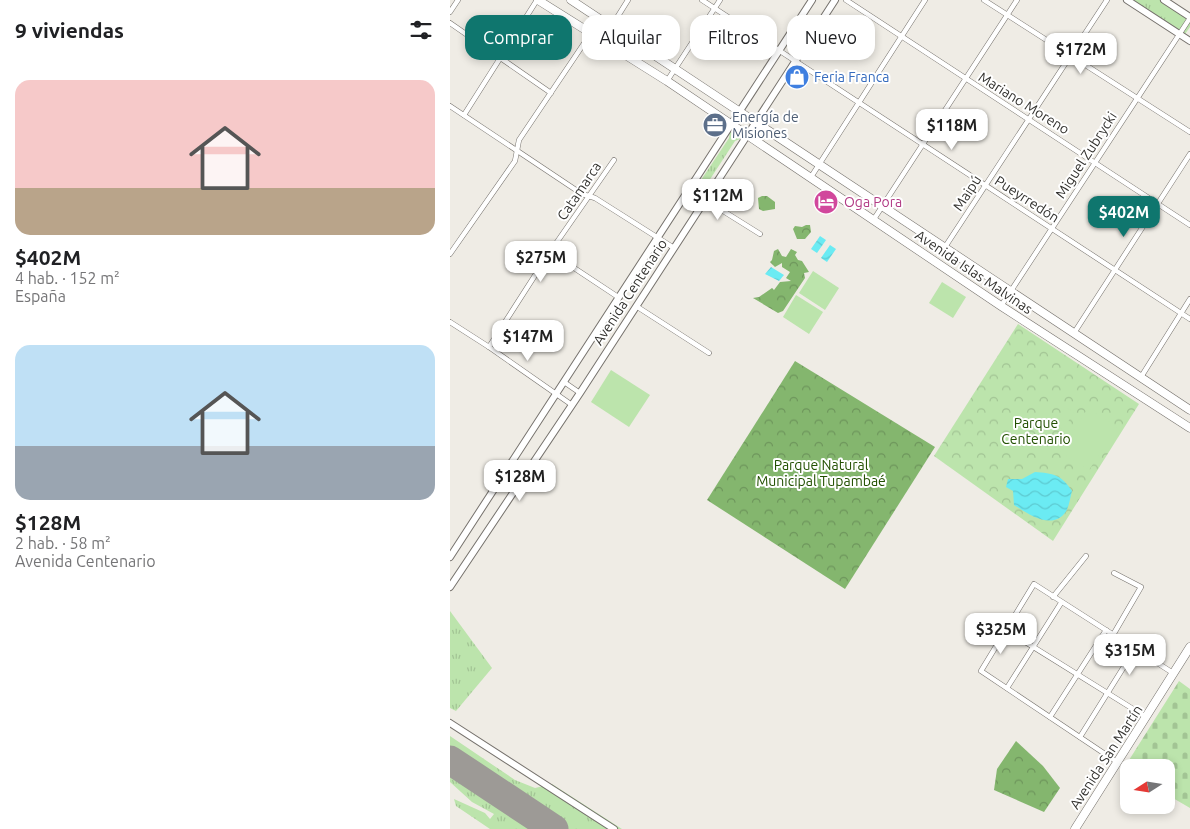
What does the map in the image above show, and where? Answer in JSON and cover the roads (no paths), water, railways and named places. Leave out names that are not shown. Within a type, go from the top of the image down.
[{"type":"main road","name":"Avenida Islas Malvinas","points":[[537,0],[582,28]]},
{"type":"main road","name":"Avenida Islas Malvinas","points":[[571,0],[595,15]]},
{"type":"main road","name":"Avenida Centenario","points":[[450,557],[812,0]]},
{"type":"main road","name":"Avenida Centenario","points":[[825,15],[835,0]]},
{"type":"main road","points":[[1127,0],[1190,41]]},
{"type":"main road","points":[[1164,0],[1190,17]]},
{"type":"main road","name":"Avenida Islas Malvinas","points":[[634,60],[874,219],[1001,306],[1190,428]]},
{"type":"main road","name":"Avenida Islas Malvinas","points":[[662,60],[1190,410]]},
{"type":"main road","name":"Avenida Centenario","points":[[450,587],[580,393],[745,135],[796,60]]},
{"type":"main road","points":[[500,481],[514,491]]},
{"type":"main road","name":"Avenida San Martín","points":[[1074,829],[1190,647]]},
{"type":"main road","points":[[450,723],[614,829]]},
{"type":"street","points":[[450,12],[458,0]]},
{"type":"street","points":[[527,15],[537,0]]},
{"type":"street","points":[[619,15],[628,0]]},
{"type":"street","name":"Pueyrredón","points":[[702,0],[787,56]]},
{"type":"street","points":[[667,81],[720,0]]},
{"type":"street","name":"Mariano Moreno","points":[[846,0],[1190,225]]},
{"type":"street","points":[[811,177],[925,0]]},
{"type":"street","points":[[984,0],[1190,132]]},
{"type":"street","points":[[874,219],[1017,0]]},
{"type":"street","name":"Maipú","points":[[945,247],[1107,0]]},
{"type":"street","name":"Miguel Zubrycki","points":[[1001,306],[1190,17]]},
{"type":"street","points":[[450,24],[465,34]]},
{"type":"street","points":[[450,254],[515,161],[519,140],[582,46]]},
{"type":"street","points":[[464,115],[499,60]]},
{"type":"street","points":[[503,60],[551,93]]},
{"type":"street","name":"Pueyrredón","points":[[796,60],[1190,319]]},
{"type":"street","points":[[450,106],[582,194],[589,195],[674,248]]},
{"type":"street","points":[[1074,333],[1190,154]]},
{"type":"street","name":"Catamarca","points":[[489,347],[550,252],[614,160]]},
{"type":"street","points":[[688,189],[704,201],[760,234]]},
{"type":"street","points":[[550,252],[618,297]]},
{"type":"street","points":[[1141,377],[1190,299]]},
{"type":"street","points":[[636,306],[709,353]]},
{"type":"street","points":[[450,322],[572,404]]},
{"type":"street","points":[[564,382],[580,393]]},
{"type":"street","points":[[1053,597],[1086,556]]},
{"type":"street","points":[[1113,635],[1141,587],[1114,573]]},
{"type":"street","points":[[1117,762],[981,670],[1034,584],[1174,674]]},
{"type":"street","points":[[1007,688],[1062,603]]},
{"type":"street","points":[[1006,630],[1146,717]]},
{"type":"street","points":[[1050,717],[1106,630]]},
{"type":"street","points":[[1080,737],[1135,649]]},
{"type":"water","points":[[820,236],[826,240],[817,253],[811,249]]},
{"type":"water","points":[[830,245],[836,249],[827,262],[821,258]]},
{"type":"water","points":[[771,267],[784,275],[779,281],[765,274]]},
{"type":"water","points":[[1035,472],[1047,473],[1061,478],[1072,491],[1067,509],[1058,519],[1045,520],[1025,512],[1014,505],[1013,491],[1006,487],[1008,479],[1022,479]]},
{"type":"place","name":"Feria Franca","points":[[797,77]]},
{"type":"place","name":"Energía de Misiones","points":[[715,125]]},
{"type":"place","name":"Oga Pora","points":[[826,202]]},
{"type":"park label","name":"Parque Centenario","points":[[1036,432]]},
{"type":"park label","name":"Parque Natural Municipal Tupambaé","points":[[821,474]]}]
